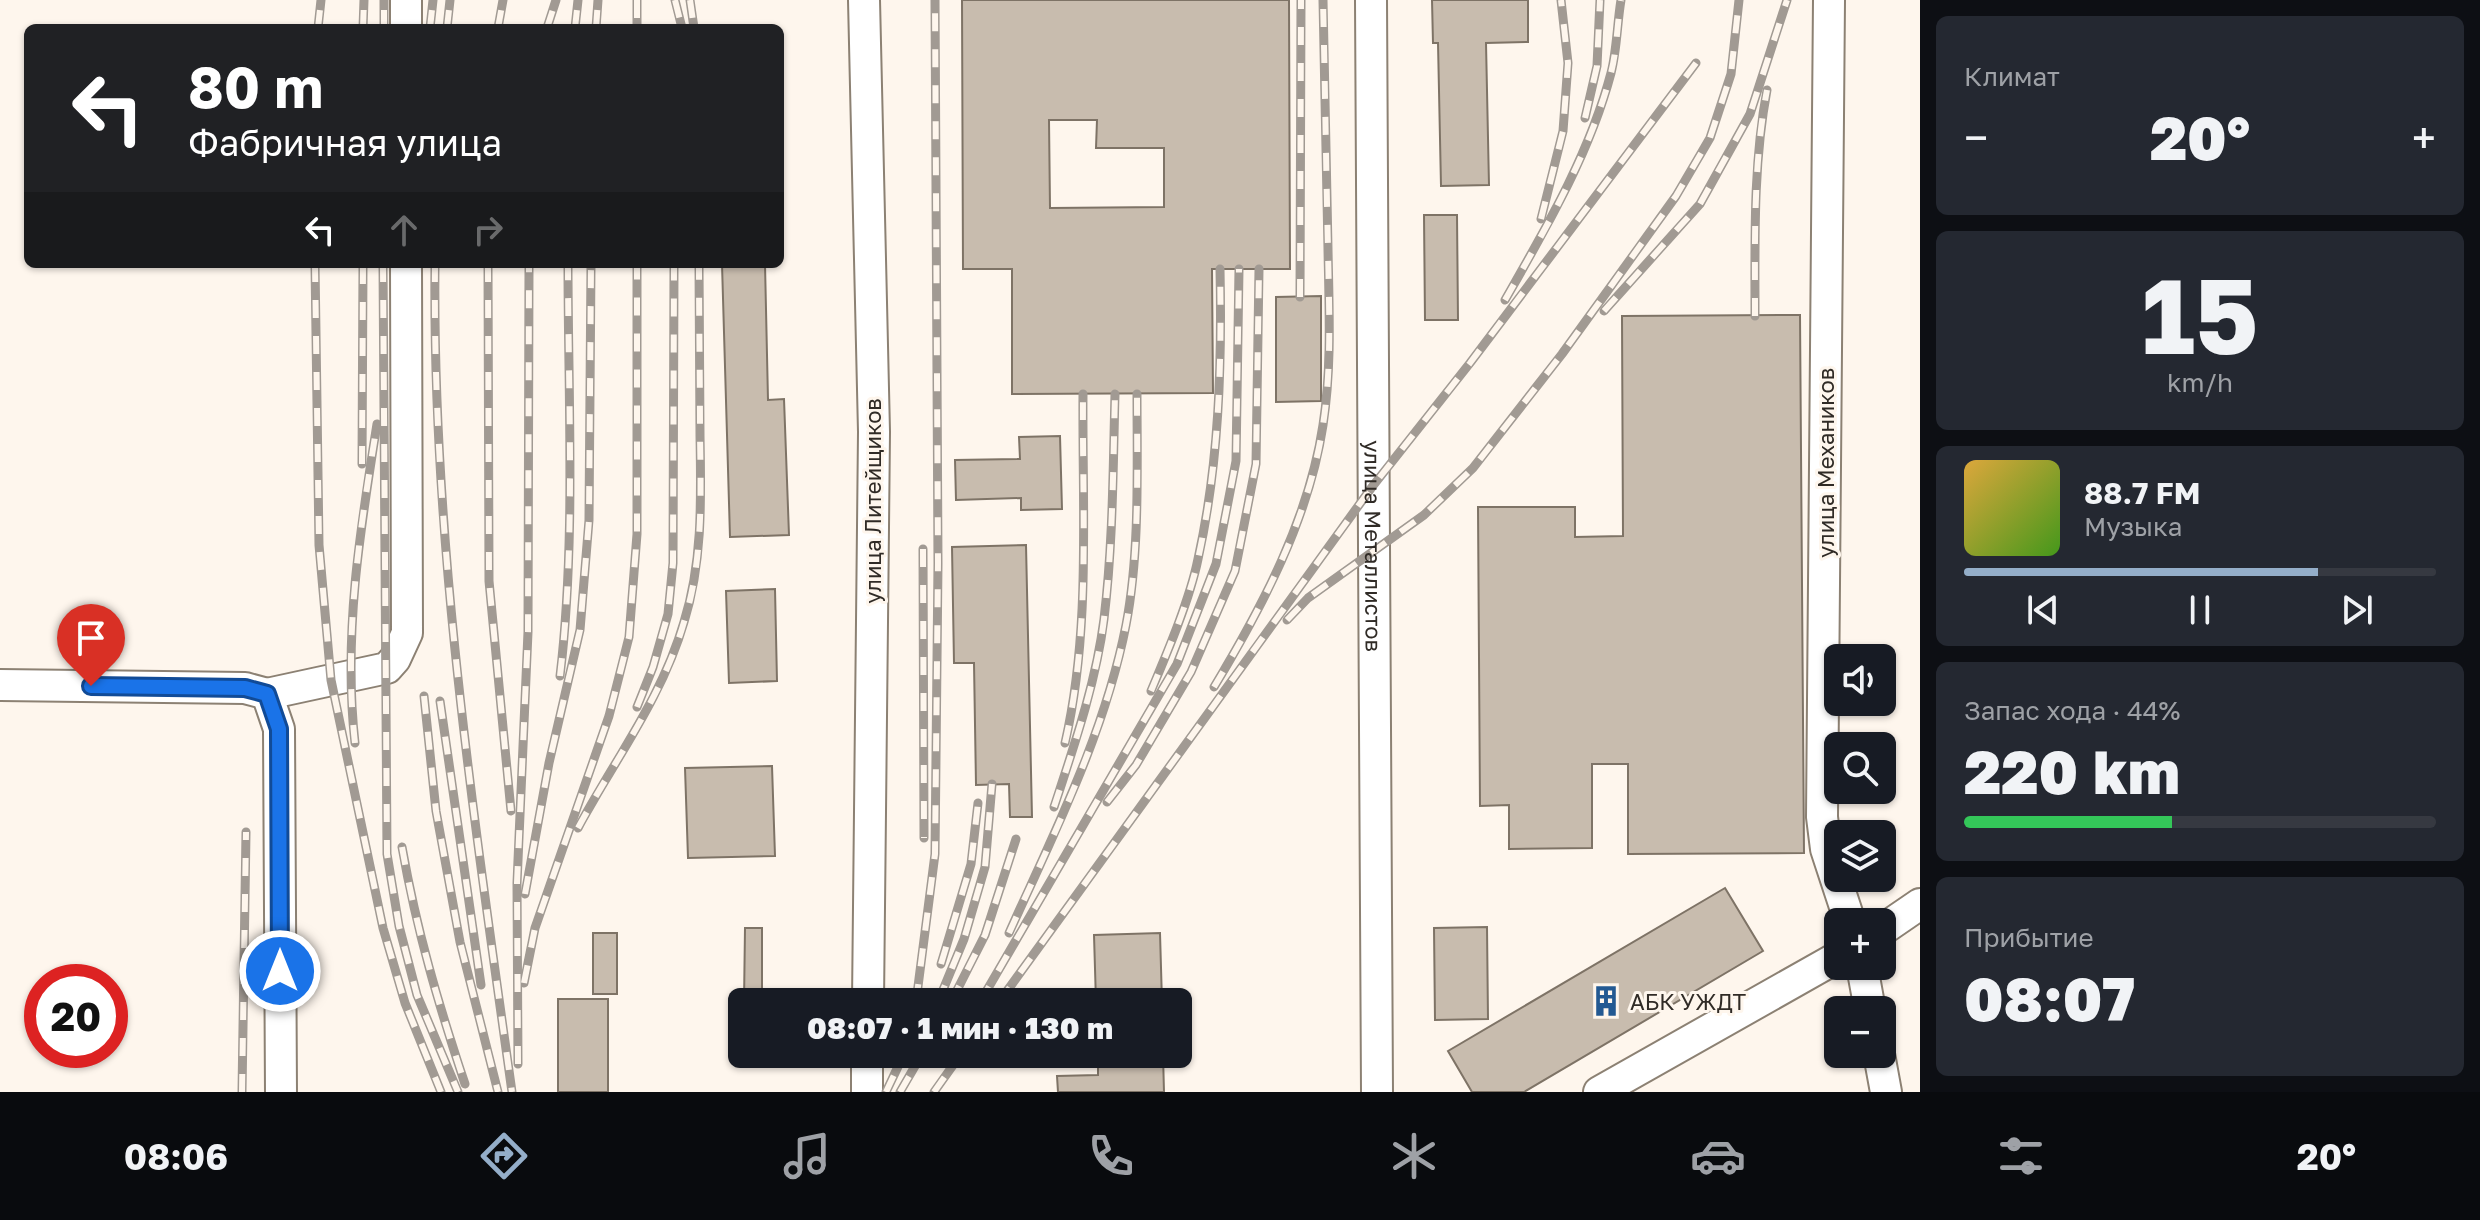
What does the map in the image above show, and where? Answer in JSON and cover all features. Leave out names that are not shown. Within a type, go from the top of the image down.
[{"type":"street","points":[[406,0],[406,24]]},
{"type":"street","name":"улица Литейщиков","points":[[864,0],[874,432],[868,988]]},
{"type":"street","name":"улица Металлистов","points":[[1371,0],[1377,1092]]},
{"type":"street","name":"улица Механиков","points":[[1829,0],[1822,817],[1826,849],[1845,908]]},
{"type":"street","points":[[0,685],[245,688],[267,694],[387,668],[395,659],[407,633],[406,268]]},
{"type":"street","points":[[267,694],[279,729],[281,1092]]},
{"type":"street","points":[[1896,920],[1920,904]]},
{"type":"street","points":[[1599,1092],[1824,965]]},
{"type":"street","points":[[867,1068],[867,1092]]},
{"type":"street","points":[[1882,1068],[1886,1092]]},
{"type":"building","points":[[962,0],[1289,0],[1290,269],[1212,269],[1213,393],[1012,394],[1012,269],[963,269]],"holes":[[[1049,120],[1097,120],[1096,148],[1164,148],[1164,207],[1050,208]]]},
{"type":"building","points":[[1432,0],[1528,0],[1528,42],[1486,43],[1489,185],[1441,186],[1438,43],[1433,43]]},
{"type":"building","points":[[1424,215],[1457,215],[1458,320],[1425,320]]},
{"type":"building","points":[[722,268],[765,268],[768,400],[784,399],[789,535],[730,537]]},
{"type":"building","points":[[1321,296],[1321,401],[1276,402],[1276,297]]},
{"type":"building","points":[[1800,315],[1804,853],[1628,854],[1628,764],[1592,764],[1592,848],[1509,849],[1509,805],[1480,806],[1478,507],[1575,507],[1575,537],[1623,536],[1622,316]]},
{"type":"building","points":[[1060,436],[1062,509],[1021,510],[1021,498],[956,500],[955,460],[1020,459],[1019,437]]},
{"type":"building","points":[[1026,545],[1032,817],[1010,817],[1009,784],[976,785],[974,663],[954,663],[952,547]]},
{"type":"building","points":[[775,589],[777,681],[729,683],[726,591]]},
{"type":"building","points":[[772,766],[775,856],[688,858],[685,768]]},
{"type":"building","name":"АБК УЖДТ","points":[[1725,888],[1763,951],[1524,1092],[1472,1092],[1448,1051]]},
{"type":"building","points":[[1487,927],[1488,1019],[1435,1020],[1434,928]]},
{"type":"building","points":[[745,928],[762,928],[762,988],[744,988]]},
{"type":"building","points":[[593,933],[617,933],[617,994],[593,994]]},
{"type":"building","points":[[1160,933],[1162,988],[1096,988],[1094,935]]},
{"type":"building","points":[[558,999],[608,999],[608,1092],[558,1092]]},
{"type":"building","points":[[1098,1068],[1163,1068],[1164,1092],[1058,1092],[1057,1076],[1098,1075]]},
{"type":"railway","points":[[318,24],[321,0]]},
{"type":"railway","points":[[363,24],[364,0]]},
{"type":"railway","points":[[384,0],[384,24]]},
{"type":"railway","points":[[430,24],[433,0]]},
{"type":"railway","points":[[447,24],[450,0]]},
{"type":"railway","points":[[499,24],[503,0]]},
{"type":"railway","points":[[548,24],[556,0]]},
{"type":"railway","points":[[575,24],[578,0]]},
{"type":"railway","points":[[596,24],[598,0]]},
{"type":"railway","points":[[637,0],[637,24]]},
{"type":"railway","points":[[675,0],[681,24]]},
{"type":"railway","points":[[690,0],[693,24]]},
{"type":"railway","points":[[918,988],[935,854],[938,563],[935,0]]},
{"type":"railway","points":[[1300,297],[1301,0]]},
{"type":"railway","points":[[1214,687],[1266,594],[1295,528],[1307,494],[1323,425],[1329,337],[1323,0]]},
{"type":"railway","points":[[1541,219],[1563,131],[1568,63],[1561,0]]},
{"type":"railway","points":[[1585,118],[1597,66],[1600,0]]},
{"type":"railway","points":[[1505,300],[1566,190],[1591,132],[1613,64],[1621,0]]},
{"type":"railway","points":[[1287,620],[1308,598],[1424,515],[1473,468],[1562,354],[1676,196],[1710,138],[1731,74],[1739,0]]},
{"type":"railway","points":[[1604,311],[1700,204],[1750,114],[1787,0]]},
{"type":"railway","points":[[1009,988],[1372,487],[1470,363],[1696,63]]},
{"type":"railway","points":[[1755,316],[1757,174],[1767,90]]},
{"type":"railway","points":[[315,268],[319,545],[331,680],[383,928],[405,1003],[441,1092]]},
{"type":"railway","points":[[362,464],[363,268]]},
{"type":"railway","points":[[383,268],[387,854],[399,926],[417,995],[458,1092]]},
{"type":"railway","points":[[435,268],[440,472],[448,576],[470,783],[512,1092]]},
{"type":"railway","points":[[488,268],[489,581],[511,811]]},
{"type":"railway","points":[[518,1064],[517,883],[528,632],[529,268]]},
{"type":"railway","points":[[560,676],[570,522],[568,268]]},
{"type":"railway","points":[[525,894],[549,763],[580,630],[589,520],[591,268]]},
{"type":"railway","points":[[524,983],[535,928],[609,716],[629,637],[637,534],[637,268]]},
{"type":"railway","points":[[637,707],[653,667],[668,614],[673,563],[674,268]]},
{"type":"railway","points":[[578,828],[663,677],[684,622],[695,576],[700,506],[699,268]]},
{"type":"railway","points":[[1151,691],[1190,591],[1211,487],[1218,415],[1220,269]]},
{"type":"railway","points":[[988,988],[1177,664],[1216,564],[1236,461],[1239,269]]},
{"type":"railway","points":[[1107,802],[1136,765],[1191,672],[1235,571],[1256,464],[1259,269]]},
{"type":"railway","points":[[1065,743],[1079,657],[1082,613],[1083,394]]},
{"type":"railway","points":[[1054,807],[1090,691],[1104,619],[1111,535],[1115,394]]},
{"type":"railway","points":[[1009,933],[1092,744],[1117,665],[1134,569],[1137,394]]},
{"type":"railway","points":[[355,743],[352,623],[359,543],[377,424]]},
{"type":"railway","points":[[923,549],[924,838]]},
{"type":"railway","points":[[424,696],[436,811],[460,942],[498,1092]]},
{"type":"railway","points":[[440,701],[481,985]]},
{"type":"railway","points":[[944,988],[964,939],[985,867],[992,784]]},
{"type":"railway","points":[[941,964],[971,864],[978,803]]},
{"type":"railway","points":[[242,1092],[246,832]]},
{"type":"railway","points":[[958,988],[985,935],[1016,839]]},
{"type":"railway","points":[[402,847],[429,967],[465,1084]]},
{"type":"railway","points":[[886,1092],[897,1068]]},
{"type":"railway","points":[[900,1092],[914,1068]]},
{"type":"railway","points":[[934,1092],[951,1068]]},
{"type":"place","name":"АБК УЖДТ","points":[[1606,1001]]},
{"type":"route","points":[[91,686],[245,688],[267,694],[279,729],[280,971]]}]
